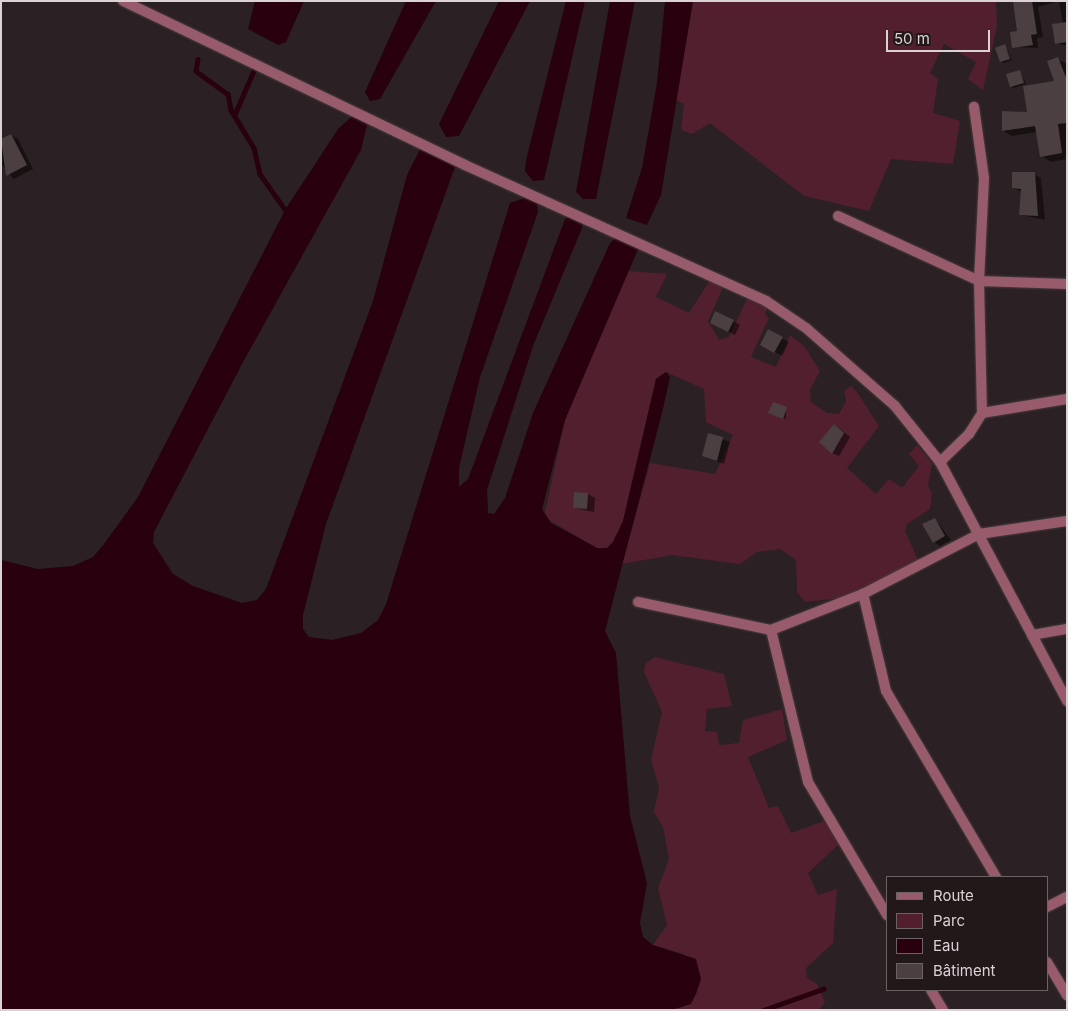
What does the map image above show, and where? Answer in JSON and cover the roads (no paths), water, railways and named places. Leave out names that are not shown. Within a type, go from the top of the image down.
[{"type":"street","points":[[123,1],[465,166],[766,301],[806,328],[895,406],[940,462],[1067,701]]},
{"type":"street","points":[[940,462],[969,434],[982,413],[979,280],[984,178],[974,107]]},
{"type":"street","points":[[838,216],[979,280],[1067,284]]},
{"type":"street","points":[[982,413],[1067,399]]},
{"type":"street","points":[[638,602],[771,630],[863,594],[979,534],[1067,521]]},
{"type":"street","points":[[863,594],[886,691],[995,876]]},
{"type":"street","points":[[1032,635],[1067,629]]},
{"type":"street","points":[[771,630],[808,782],[886,913]]},
{"type":"street","points":[[1048,906],[1067,897]]},
{"type":"street","points":[[1048,964],[1067,995]]},
{"type":"street","points":[[932,991],[943,1010]]},
{"type":"water","points":[[255,1],[304,1],[286,42],[278,45],[248,29]]},
{"type":"water","points":[[406,1],[436,1],[380,99],[370,101],[365,92]]},
{"type":"water","points":[[499,1],[530,1],[459,136],[446,137],[439,124]]},
{"type":"water","points":[[566,1],[585,1],[544,180],[533,181],[525,171],[526,160]]},
{"type":"water","points":[[610,1],[635,1],[596,199],[583,199],[576,192]]},
{"type":"water","points":[[665,1],[693,1],[661,195],[647,225],[626,218],[642,168],[657,83]]},
{"type":"water","points":[[356,113],[368,121],[361,150],[242,364],[154,532],[153,543],[173,574],[193,586],[242,603],[257,600],[266,589],[373,301],[407,175],[420,149],[455,167],[326,524],[303,615],[303,629],[309,637],[332,640],[361,633],[378,620],[386,604],[510,203],[528,197],[537,203],[538,212],[480,377],[459,468],[459,487],[468,479],[565,219],[570,216],[582,222],[582,228],[533,346],[487,490],[488,513],[494,514],[505,498],[533,413],[610,243],[617,237],[639,247],[565,420],[542,509],[551,523],[597,548],[607,548],[613,542],[623,521],[656,379],[666,372],[670,377],[663,409],[605,631],[616,653],[630,816],[647,883],[640,923],[643,937],[653,945],[696,959],[701,979],[696,994],[691,1004],[671,1010],[1,1010],[1,560],[38,569],[73,566],[93,557],[104,544],[138,497],[285,210],[338,129]]},
{"type":"waterway","points":[[198,59],[196,71],[228,94],[231,110],[254,148],[260,174],[289,215]]},
{"type":"waterway","points":[[234,116],[256,65]]},
{"type":"waterway","points":[[763,1010],[823,989]]}]
